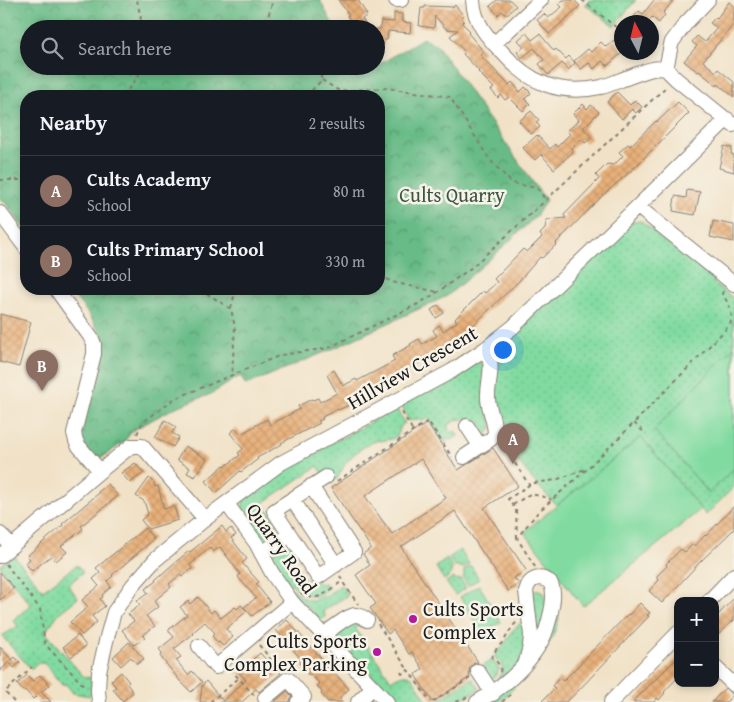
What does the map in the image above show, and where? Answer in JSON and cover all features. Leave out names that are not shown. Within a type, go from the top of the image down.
[{"type":"street","points":[[396,0],[402,0]]},
{"type":"street","points":[[473,0],[475,13],[482,30],[514,66],[536,81],[559,88],[584,90],[602,87],[654,68],[671,74],[730,122]]},
{"type":"street","points":[[494,44],[541,0]]},
{"type":"street","points":[[671,74],[670,45],[686,23],[708,0]]},
{"type":"street","name":"Hillview Crescent","points":[[98,696],[99,672],[114,612],[133,585],[155,560],[205,519],[281,463],[452,371],[485,349],[513,327],[730,122]]},
{"type":"street","points":[[638,207],[733,283]]},
{"type":"street","points":[[0,213],[20,240]]},
{"type":"street","points":[[60,295],[94,344],[94,354],[74,433],[78,445],[100,471]]},
{"type":"street","points":[[464,457],[491,439],[495,434],[488,401],[491,364],[485,349]]},
{"type":"street","points":[[467,426],[480,446]]},
{"type":"street","points":[[3,560],[12,546],[131,446],[142,446],[205,519]]},
{"type":"street","points":[[311,486],[354,552],[318,577],[274,511],[311,486],[331,479]]},
{"type":"street","points":[[292,498],[336,565]]},
{"type":"street","name":"Quarry Road","points":[[227,504],[256,543],[272,574],[295,597],[323,635],[387,702]]},
{"type":"street","points":[[0,534],[12,546]]},
{"type":"street","points":[[261,553],[290,535]]},
{"type":"street","points":[[713,597],[734,574]]},
{"type":"street","points":[[477,702],[493,694],[510,680],[526,662],[544,637],[552,607],[553,591],[550,582],[542,578],[538,578],[530,583],[526,591],[531,641],[526,662]]},
{"type":"street","points":[[199,646],[216,667],[295,597]]},
{"type":"street","points":[[323,635],[350,616],[362,616],[372,621]]},
{"type":"street","points":[[611,702],[674,637]]},
{"type":"street","points":[[719,671],[734,685]]},
{"type":"street","points":[[474,675],[493,694]]},
{"type":"street","points":[[260,697],[288,679],[301,700]]},
{"type":"street","points":[[358,702],[373,687]]},
{"type":"path","points":[[137,0],[141,20]]},
{"type":"path","points":[[267,20],[273,0]]},
{"type":"path","points":[[582,0],[614,26]]},
{"type":"path","points":[[131,446],[142,423],[174,399],[281,354],[328,348],[420,303],[438,292],[472,267],[546,200],[671,74]]},
{"type":"path","points":[[127,90],[138,75]]},
{"type":"path","points":[[320,75],[322,80],[337,90]]},
{"type":"path","points":[[312,90],[322,80]]},
{"type":"path","points":[[355,90],[387,88],[450,96],[490,160],[512,183],[537,188],[546,200]]},
{"type":"path","points":[[0,180],[20,180]]},
{"type":"path","points":[[385,278],[392,282],[438,292]]},
{"type":"path","points":[[517,538],[538,512],[588,468],[730,325],[732,310],[722,294],[733,283]]},
{"type":"path","points":[[209,295],[231,309]]},
{"type":"path","points":[[232,375],[234,328],[231,309],[234,295]]},
{"type":"path","points":[[398,407],[413,431]]},
{"type":"path","points":[[331,479],[428,421],[456,462],[464,457]]},
{"type":"path","points":[[634,423],[646,434]]},
{"type":"path","points":[[495,434],[530,485]]},
{"type":"path","points":[[535,569],[535,564],[517,538],[516,510],[508,499],[535,483],[556,480],[588,468]]},
{"type":"path","points":[[512,505],[531,494],[551,500]]},
{"type":"path","points":[[3,560],[40,608],[45,644],[84,686],[98,696]]},
{"type":"path","points":[[295,597],[317,598],[343,583],[350,593]]},
{"type":"path","points":[[372,621],[432,702],[474,675]]},
{"type":"path","points":[[252,637],[288,679]]},
{"type":"path","points":[[223,662],[260,697]]},
{"type":"path","points":[[14,702],[5,692],[32,666]]},
{"type":"path","points":[[401,672],[402,674],[408,670]]},
{"type":"path","points":[[212,702],[239,678]]},
{"type":"green space","name":"Cults Quarry","points":[[0,0],[320,0],[330,20],[20,20],[20,75],[385,75],[385,61],[423,38],[437,45],[546,200],[536,216],[447,296],[330,350],[246,385],[240,376],[211,394],[176,407],[133,430],[124,442],[103,457],[93,457],[81,441],[79,429],[81,416],[100,370],[103,345],[94,323],[74,295],[385,295],[385,90],[20,90],[20,223],[5,202],[0,199]]},
{"type":"green space","points":[[590,0],[636,0],[623,15],[614,15],[614,26],[585,4]]},
{"type":"green space","points":[[641,221],[714,279],[715,284],[734,299],[734,487],[706,515],[641,437],[557,506],[511,452],[495,404],[494,386],[499,366],[501,345],[632,222]]},
{"type":"green space","points":[[734,347],[734,468],[709,493],[654,430]]},
{"type":"green space","points":[[477,362],[484,366],[492,428],[485,436],[477,431],[467,417],[461,420],[460,418],[447,426],[451,433],[455,431],[458,436],[450,441],[448,437],[445,439],[447,442],[444,443],[428,418],[423,421],[416,419],[409,421],[401,405]]},
{"type":"green space","points":[[396,408],[405,423],[401,426],[398,435],[392,439],[379,440],[368,444],[354,454],[345,464],[337,479],[326,485],[323,474],[318,466],[263,503],[279,528],[279,534],[268,543],[261,537],[242,511],[244,498],[274,475]]},
{"type":"green space","points":[[641,437],[701,509],[583,606],[524,532]]},
{"type":"green space","points":[[286,543],[291,545],[294,550],[289,554],[306,581],[313,577],[319,584],[325,583],[329,588],[319,595],[312,596],[299,590],[284,578],[276,567],[272,554]]},
{"type":"green space","points":[[460,550],[469,564],[463,568],[455,566],[449,558]]},
{"type":"green space","points":[[13,555],[43,590],[77,565],[83,572],[68,585],[78,598],[59,613],[45,632],[84,677],[92,678],[90,696],[73,693],[66,684],[62,685],[44,663],[37,663],[31,669],[2,636],[18,626],[13,620],[31,605],[0,566]]},
{"type":"green space","points":[[447,559],[453,568],[451,575],[444,580],[436,567]]},
{"type":"green space","points":[[471,566],[479,579],[468,586],[463,578],[464,570]]},
{"type":"green space","points":[[453,578],[460,579],[466,588],[455,595],[446,582]]},
{"type":"green space","points":[[341,585],[348,595],[323,611],[325,617],[321,620],[291,589],[304,598],[314,600],[324,597]]},
{"type":"green space","points":[[479,585],[501,622],[482,633],[460,597]]},
{"type":"green space","points":[[536,590],[543,592],[545,598],[545,614],[538,635],[532,596]]},
{"type":"green space","points":[[557,615],[559,617],[555,629],[544,653],[500,702],[488,702]]},
{"type":"green space","points":[[525,622],[525,649],[518,664],[495,683],[503,670],[501,664],[494,657],[505,644],[512,631],[519,624]]},
{"type":"green space","points":[[353,623],[359,624],[355,628],[391,680],[404,675],[412,677],[428,702],[396,702],[339,641],[340,633]]},
{"type":"green space","points":[[492,660],[499,670],[491,682],[481,667]]},
{"type":"green space","points":[[472,678],[480,689],[459,699],[436,702]]},
{"type":"building","points":[[338,0],[358,0],[367,15],[363,20],[350,20],[347,16],[349,15]]},
{"type":"building","points":[[497,0],[510,0],[516,6],[506,15],[502,11],[498,15],[490,6]]},
{"type":"building","points":[[563,0],[574,0],[580,6],[549,34],[537,20],[544,14],[548,18],[562,7],[559,4]]},
{"type":"building","points":[[654,0],[674,0],[663,13],[665,15],[659,23],[659,15],[635,15],[639,11],[643,14]]},
{"type":"building","points":[[729,2],[734,6],[734,24],[703,61],[716,72],[718,69],[734,82],[734,97],[684,61],[697,46],[692,42],[697,36],[705,42],[717,28],[710,23],[717,18]]},
{"type":"building","points":[[455,5],[463,15],[461,17],[464,21],[462,23],[470,31],[468,33],[484,52],[480,55],[509,85],[512,82],[520,92],[525,87],[531,93],[525,99],[530,104],[523,111],[509,97],[505,100],[501,95],[498,98],[491,90],[494,88],[478,72],[463,54],[465,52],[450,36],[458,30],[446,29],[435,16],[434,28],[419,26],[421,8],[425,8],[425,6],[453,7]]},
{"type":"building","points":[[394,13],[402,14],[402,22],[411,23],[410,33],[388,31],[387,40],[385,40],[385,21],[394,22]]},
{"type":"building","points":[[526,33],[532,40],[540,34],[554,51],[556,49],[566,59],[569,56],[575,63],[568,70],[562,63],[548,75],[539,64],[544,60],[534,48],[522,58],[517,52],[524,47],[518,40]]},
{"type":"building","points":[[614,40],[614,60],[607,66],[602,61],[594,69],[589,63],[581,69],[574,61],[588,49],[591,52],[601,42],[606,47]]},
{"type":"building","points":[[617,92],[630,105],[635,100],[642,107],[636,113],[632,109],[622,119],[607,102]]},
{"type":"building","points":[[678,102],[689,113],[632,170],[602,196],[557,244],[542,258],[540,257],[519,281],[467,331],[438,352],[396,376],[398,379],[356,402],[322,417],[323,419],[318,421],[320,423],[257,458],[216,493],[206,481],[224,465],[240,455],[238,453],[243,449],[230,433],[236,428],[241,434],[267,419],[270,425],[300,409],[298,406],[312,399],[318,398],[320,402],[337,393],[327,375],[334,370],[343,386],[356,379],[357,381],[395,361],[392,356],[410,344],[419,339],[422,344],[437,336],[433,330],[439,325],[443,331],[457,322],[455,319],[483,291],[485,293],[497,282],[494,279],[523,249],[527,252],[542,237],[540,234],[545,229],[548,220],[566,218],[564,215],[599,179],[596,175],[607,164],[614,165],[623,156],[619,152],[628,144],[630,146]]},
{"type":"building","points":[[583,104],[587,109],[591,105],[599,112],[583,128],[592,138],[585,143],[581,139],[571,149],[573,152],[554,169],[541,154],[535,160],[523,148],[537,135],[550,149],[555,144],[557,147],[570,134],[567,131],[579,120],[573,114]]},
{"type":"building","points":[[531,111],[539,120],[536,122],[540,127],[531,134],[519,121]]},
{"type":"building","points":[[724,146],[732,148],[734,172],[719,168]]},
{"type":"building","points":[[687,190],[700,192],[695,215],[673,211],[675,196],[686,198]]},
{"type":"building","points":[[713,221],[734,225],[734,242],[710,237]]},
{"type":"building","points":[[438,305],[444,313],[436,318],[431,310]]},
{"type":"building","points":[[0,314],[31,322],[19,367],[0,362]]},
{"type":"building","points":[[165,420],[176,427],[172,433],[179,437],[173,447],[155,437]]},
{"type":"building","points":[[427,423],[458,470],[493,448],[518,486],[484,508],[526,570],[514,578],[519,584],[508,591],[455,511],[401,547],[478,662],[470,667],[470,677],[433,702],[415,675],[423,669],[412,652],[409,654],[393,630],[388,634],[370,608],[376,604],[356,575],[370,565],[363,554],[371,548],[331,488]],"holes":[[[421,459],[446,498],[392,534],[365,496]]]},
{"type":"building","points":[[185,446],[207,459],[195,477],[187,473],[190,468],[177,460]]},
{"type":"building","points":[[135,463],[144,473],[130,483],[121,473]]},
{"type":"building","points":[[149,478],[155,487],[158,486],[164,509],[174,506],[178,520],[148,529],[141,520],[148,514],[144,501],[136,496]]},
{"type":"building","points":[[108,484],[118,496],[81,526],[83,529],[61,546],[67,552],[56,561],[51,556],[32,571],[25,563],[30,559],[27,556]]},
{"type":"building","points":[[734,506],[734,529],[662,603],[649,591],[659,580],[656,577],[681,549],[685,552],[693,544],[695,546]]},
{"type":"building","points":[[222,526],[226,532],[231,528],[236,535],[231,538],[247,559],[242,563],[259,582],[256,584],[270,602],[252,616],[244,607],[256,598],[238,577],[240,574],[220,547],[213,552],[210,548],[190,565],[192,569],[182,577],[180,575],[169,584],[171,587],[154,601],[158,607],[146,616],[155,626],[134,645],[122,630],[134,621],[128,614],[140,605],[137,601],[148,593],[145,589],[189,551]]},
{"type":"building","points":[[145,528],[154,539],[107,581],[111,587],[100,599],[105,606],[92,616],[97,622],[82,635],[70,622],[88,607],[82,600],[99,586],[93,579],[100,573],[96,568]]},
{"type":"building","points":[[0,572],[14,588],[0,600]]},
{"type":"building","points":[[198,597],[211,613],[214,610],[221,618],[235,607],[237,609],[241,605],[247,611],[226,629],[233,637],[223,646],[212,636],[215,633],[205,622],[174,649],[181,657],[176,660],[188,675],[192,671],[202,682],[191,692],[160,656],[162,653],[159,649],[174,637],[168,630],[187,615],[180,607],[188,601],[190,604]]},
{"type":"building","points":[[734,598],[734,620],[719,634],[719,614]]},
{"type":"building","points":[[640,603],[650,613],[647,615],[649,616],[577,692],[566,702],[541,702],[555,688],[552,686],[559,678],[563,681]]},
{"type":"building","points":[[287,620],[349,689],[339,698],[343,702],[328,702],[317,686],[320,684],[311,675],[307,674],[307,671],[300,663],[302,660],[276,630]]},
{"type":"building","points":[[78,635],[86,646],[71,657],[63,647]]},
{"type":"building","points":[[129,642],[144,659],[137,664],[131,657],[121,666],[113,657]]},
{"type":"building","points":[[0,647],[12,660],[15,657],[20,662],[14,668],[9,662],[0,671]]},
{"type":"building","points":[[260,653],[277,672],[281,673],[259,692],[256,689],[242,702],[200,702],[202,686],[206,681],[223,701],[246,680],[239,672]]},
{"type":"building","points":[[674,661],[674,681],[659,700],[657,698],[654,702],[633,702]]},
{"type":"building","points":[[121,672],[129,682],[127,684],[133,692],[123,701],[113,689],[116,687],[111,681]]},
{"type":"building","points":[[27,675],[33,681],[40,675],[50,685],[41,692],[51,702],[40,702],[35,697],[33,699],[25,690],[23,691],[17,684]]},
{"type":"building","points":[[725,688],[733,695],[726,702],[712,702]]},
{"type":"building","points":[[287,691],[292,696],[289,702],[274,702]]},
{"type":"place","name":"Cults Primary School","points":[[42,391]]},
{"type":"place","name":"Cults Academy","points":[[513,464]]},
{"type":"place","name":"Cults Sports Complex","points":[[413,619]]},
{"type":"place","name":"Cults Sports Complex Parking","points":[[377,652]]}]
